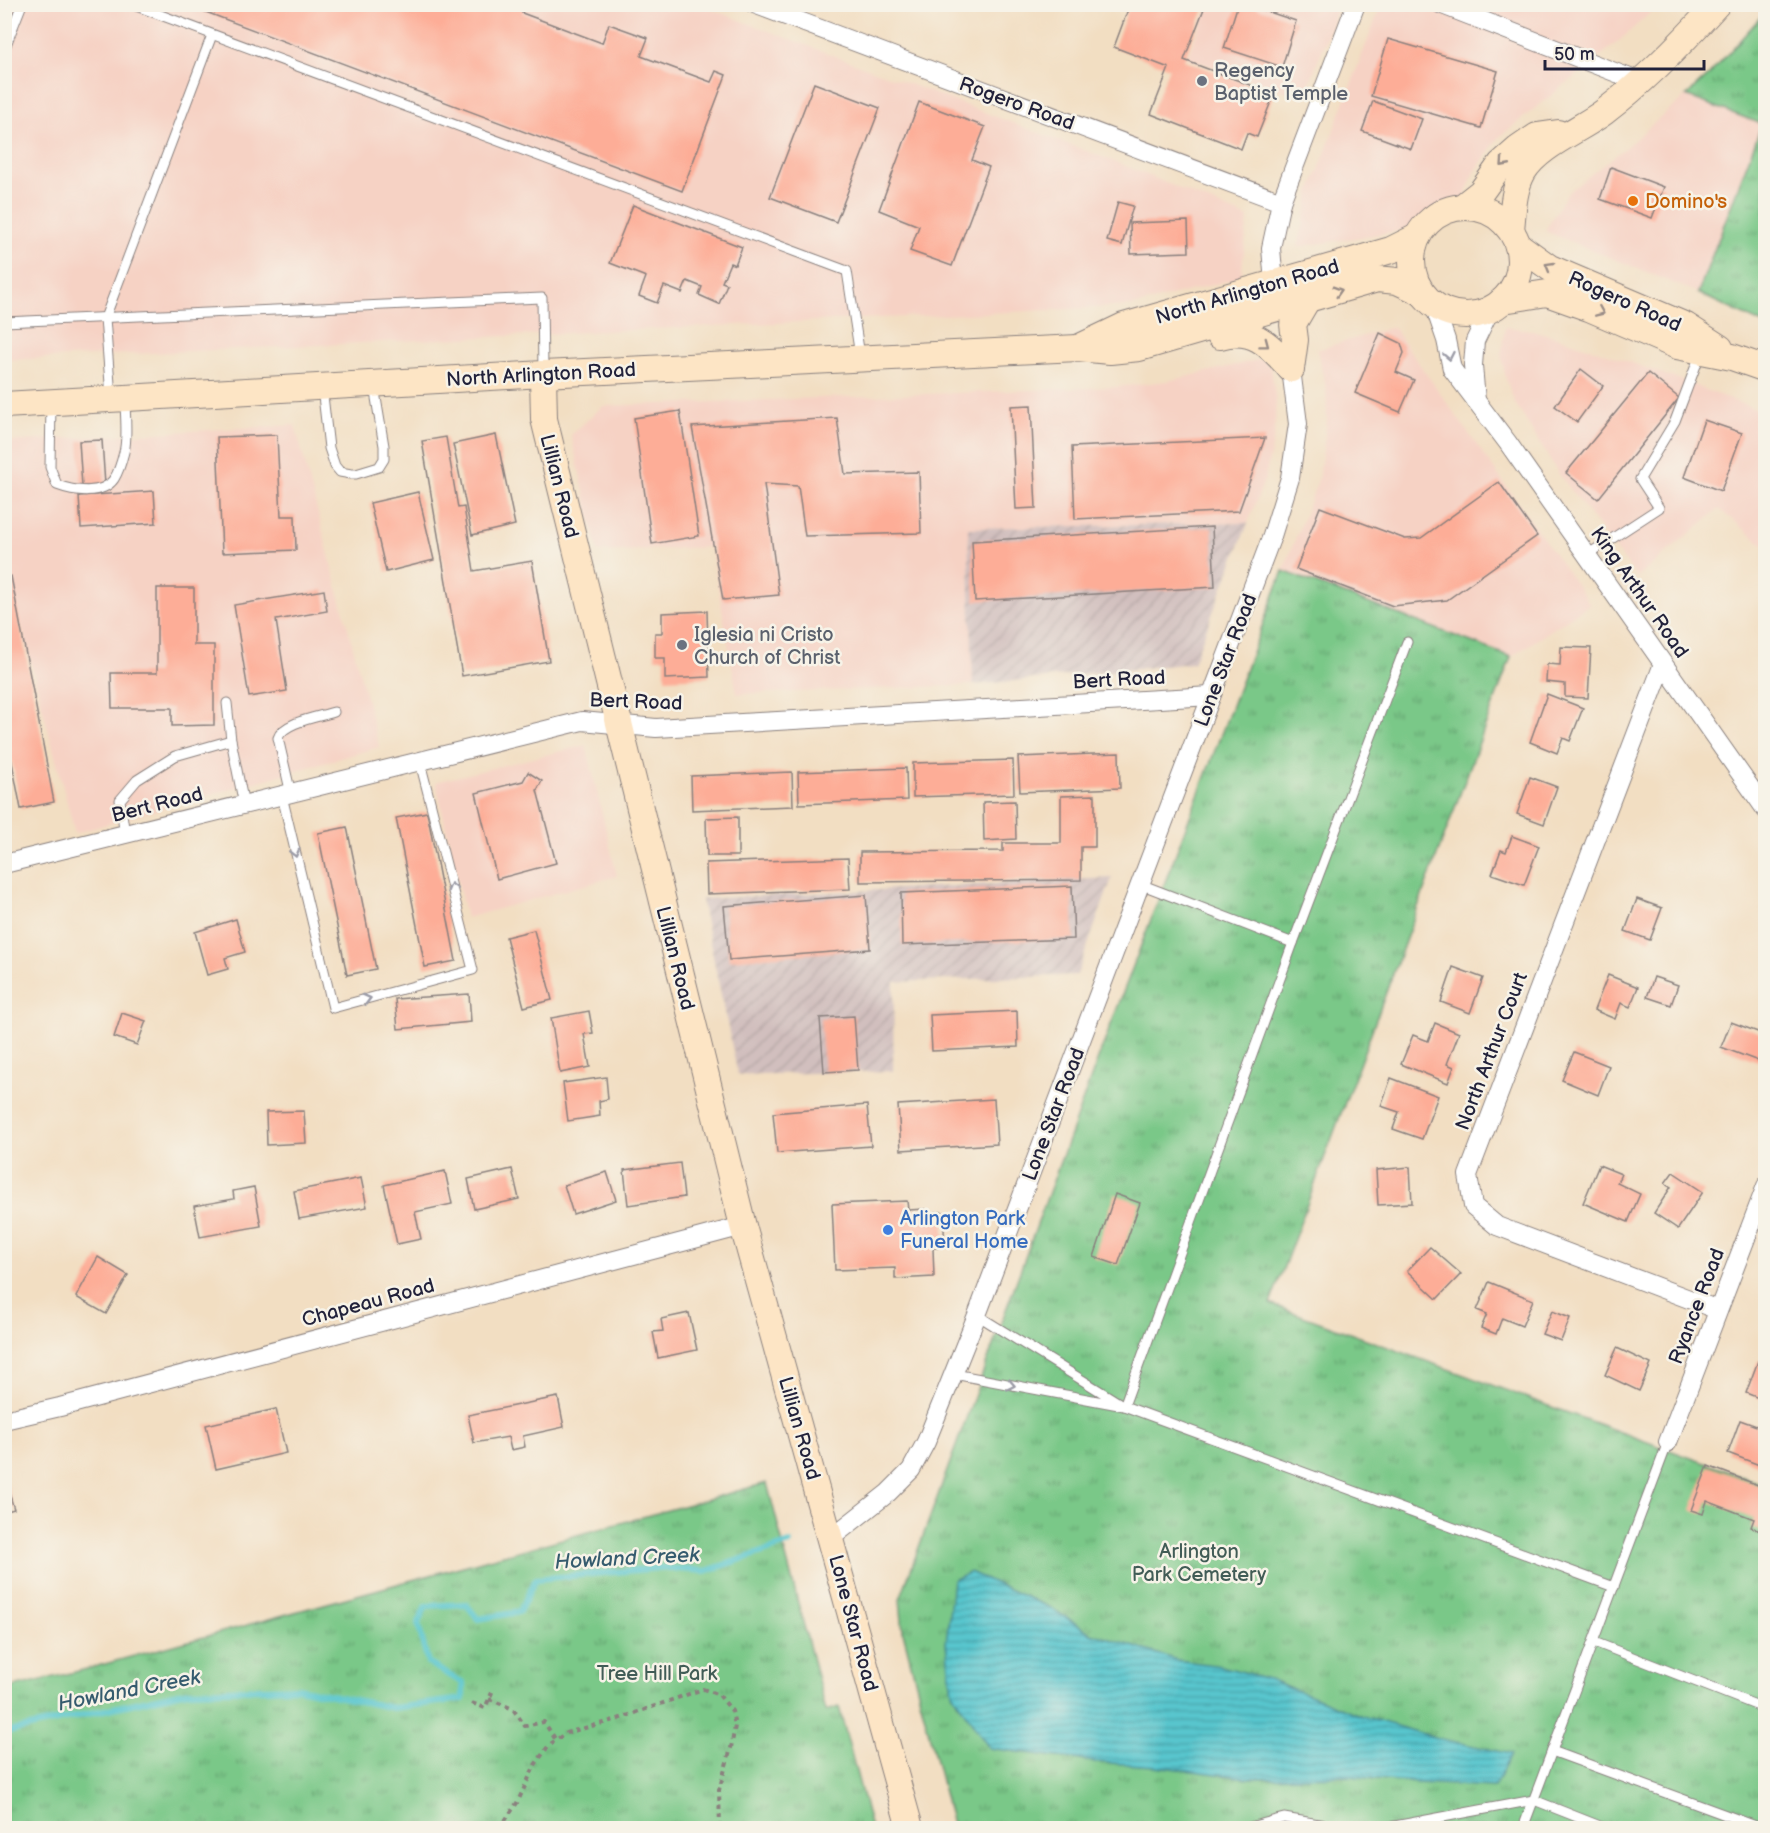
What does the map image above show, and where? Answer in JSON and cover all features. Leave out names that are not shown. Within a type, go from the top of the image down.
[{"type":"main road","points":[[1514,238],[1494,215],[1473,207],[1451,209],[1431,219],[1417,237],[1412,259],[1415,282],[1427,298],[1444,311],[1455,315],[1479,314],[1497,305],[1511,291],[1520,269],[1520,257],[1514,238],[1514,194],[1524,171],[1543,151],[1603,113],[1640,82],[1677,48],[1717,4]]},
{"type":"main road","points":[[1462,207],[1481,192],[1502,164],[1537,136],[1573,132]]},
{"type":"main road","name":"North Arlington Road","points":[[1078,348],[1124,326],[1391,250],[1417,237]]},
{"type":"main road","name":"Rogero Road","points":[[1514,238],[1550,268],[1686,326],[1732,357]]},
{"type":"main road","name":"North Arlington Road","points":[[4,405],[543,374],[1078,348],[1110,351],[1139,348],[1377,279],[1397,281],[1427,298]]},
{"type":"main road","name":"Rogero Road","points":[[1497,305],[1547,293],[1677,345],[1732,357],[1766,369]]},
{"type":"main road","points":[[1291,369],[1295,340],[1293,324],[1307,300]]},
{"type":"main road","points":[[1110,351],[1139,360],[1229,334],[1252,335],[1270,346],[1291,369]]},
{"type":"main road","name":"Lillian Road","points":[[543,374],[544,419],[642,821],[743,1226],[831,1538]]},
{"type":"main road","name":"Lone Star Road","points":[[831,1538],[910,1828]]},
{"type":"street","name":"Rogero Road","points":[[754,4],[1281,202]]},
{"type":"street","points":[[1274,283],[1271,248],[1281,202],[1356,4]]},
{"type":"street","points":[[1440,4],[1640,82]]},
{"type":"street","name":"King Arthur Road","points":[[1427,298],[1446,340],[1452,369],[1508,443],[1766,810]]},
{"type":"street","points":[[1476,401],[1473,365],[1475,341],[1497,305]]},
{"type":"street","name":"Lone Star Road","points":[[831,1538],[888,1493],[911,1470],[927,1442],[954,1374],[1272,536],[1290,478],[1298,424],[1291,369]]},
{"type":"street","name":"North Arthur Court","points":[[1663,664],[1468,1175],[1473,1206],[1497,1226],[1718,1310]]},
{"type":"street","name":"Bert Road","points":[[5,864],[582,721],[656,728],[1211,696]]},
{"type":"street","name":"Ryance Road","points":[[1668,1442],[1766,1186]]},
{"type":"street","name":"Chapeau Road","points":[[4,1420],[743,1226]]},
{"type":"lane","points":[[4,50],[22,4]]},
{"type":"lane","points":[[131,4],[847,271],[861,359]]},
{"type":"lane","points":[[51,402],[50,467],[57,485],[66,489],[84,491],[104,488],[114,479],[125,451],[105,318],[212,35]]},
{"type":"lane","points":[[4,322],[542,298],[543,374]]},
{"type":"lane","points":[[1587,555],[1659,508],[1640,479],[1675,421],[1701,350]]},
{"type":"lane","points":[[321,387],[328,448],[335,466],[340,471],[356,474],[379,467],[384,459],[374,384]]},
{"type":"lane","points":[[1124,1406],[1293,943],[1407,642]]},
{"type":"lane","points":[[227,703],[231,740],[244,806]]},
{"type":"lane","points":[[334,712],[289,725],[278,738],[286,795],[333,1008],[473,970],[420,762]]},
{"type":"lane","points":[[125,835],[120,800],[137,780],[175,756],[231,740]]},
{"type":"lane","points":[[1140,884],[1293,943]]},
{"type":"lane","points":[[977,1315],[1124,1406]]},
{"type":"lane","points":[[954,1374],[1124,1406],[1614,1587]]},
{"type":"lane","points":[[1523,1828],[1668,1442]]},
{"type":"lane","points":[[1594,1642],[1766,1708]]},
{"type":"lane","points":[[1552,1751],[1761,1828]]},
{"type":"lane","points":[[1384,1828],[1534,1800],[1605,1828]]},
{"type":"lane","points":[[1246,1828],[1284,1818],[1356,1828]]},
{"type":"path","points":[[472,1703],[485,1707],[494,1688]]},
{"type":"path","points":[[500,1828],[517,1803],[549,1745],[566,1733],[618,1719],[703,1689],[719,1695],[732,1710],[735,1726],[719,1790],[720,1828]]},
{"type":"path","points":[[489,1699],[513,1709],[525,1725],[544,1722],[556,1740]]},
{"type":"shaded area","points":[[4,5],[700,5],[1126,166],[1248,218],[1241,277],[1133,306],[5,360]]},
{"type":"shaded area","points":[[1208,5],[1339,5],[1304,98],[1187,58]]},
{"type":"shaded area","points":[[1381,5],[1659,5],[1619,41],[1498,138],[1473,175],[1455,222],[1298,247],[1310,193]]},
{"type":"shaded area","points":[[1686,96],[1762,124],[1698,293],[1545,231],[1567,193]]},
{"type":"shaded area","points":[[1393,327],[1590,604],[1511,657],[1283,571],[1318,480],[1323,450],[1327,419],[1326,388],[1317,350]]},
{"type":"shaded area","points":[[1505,327],[1532,330],[1570,341],[1765,413],[1765,546],[1719,509],[1637,577],[1558,473],[1515,403],[1506,379],[1501,355]]},
{"type":"shaded area","points":[[1262,359],[1271,368],[1276,402],[1274,438],[1265,478],[1248,523],[968,528],[973,685],[737,694],[711,547],[598,552],[571,435],[603,406],[1117,387],[1168,381]]},
{"type":"shaded area","points":[[295,425],[379,747],[75,833],[5,563],[4,442]]},
{"type":"shaded area","points":[[1248,523],[1193,663],[973,685],[968,528]]},
{"type":"shaded area","points":[[586,745],[617,876],[466,918],[436,782]]},
{"type":"shaded area","points":[[1112,878],[1077,975],[894,982],[893,1071],[738,1075],[701,899]]},
{"type":"green space","points":[[1765,12],[1765,325],[1698,293],[1762,124],[1686,96],[1709,75]]},
{"type":"green space","name":"Arlington Park Cemetery","points":[[1283,571],[1511,657],[1270,1304],[1765,1485],[1765,1828],[953,1828],[903,1632],[900,1599],[1096,1064]]},
{"type":"green space","name":"Tree Hill Park","points":[[767,1483],[826,1711],[839,1707],[871,1828],[5,1828],[5,1689],[83,1670]]},
{"type":"water","points":[[970,1572],[1051,1608],[1091,1633],[1177,1660],[1221,1666],[1269,1679],[1362,1716],[1441,1739],[1511,1754],[1494,1787],[1348,1776],[1247,1778],[989,1748],[952,1693],[946,1643],[953,1580]]},
{"type":"building","points":[[526,4],[522,13],[602,43],[609,24],[648,38],[641,56],[711,82],[716,71],[726,75],[682,191],[187,5]]},
{"type":"building","name":"Regency Baptist Temple","points":[[1130,4],[1201,4],[1205,6],[1184,60],[1274,94],[1257,137],[1247,133],[1241,149],[1151,114],[1169,68],[1114,47]]},
{"type":"building","points":[[1238,4],[1245,4],[1296,21],[1282,67],[1224,48]]},
{"type":"building","points":[[1388,39],[1498,71],[1481,128],[1371,96]]},
{"type":"building","points":[[814,83],[880,108],[836,222],[770,197]]},
{"type":"building","points":[[1373,101],[1422,119],[1411,149],[1362,131]]},
{"type":"building","points":[[919,102],[985,127],[972,160],[989,167],[952,266],[910,251],[919,226],[879,210]]},
{"type":"building","points":[[1611,167],[1664,187],[1652,218],[1600,199]]},
{"type":"building","points":[[1118,202],[1133,206],[1122,245],[1107,241]]},
{"type":"building","points":[[633,205],[742,247],[735,265],[730,263],[722,282],[727,284],[719,304],[699,295],[702,287],[687,281],[682,293],[664,286],[657,303],[639,296],[646,277],[610,263]]},
{"type":"building","points":[[1188,221],[1189,252],[1131,254],[1130,223]]},
{"type":"building","points":[[1380,333],[1401,343],[1404,353],[1396,372],[1414,380],[1400,412],[1355,393]]},
{"type":"building","points":[[1581,369],[1603,386],[1577,422],[1555,406]]},
{"type":"building","points":[[1648,373],[1679,398],[1598,499],[1566,473]]},
{"type":"building","points":[[1031,405],[1036,508],[1016,509],[1011,406]]},
{"type":"building","points":[[680,411],[699,536],[652,544],[634,418]]},
{"type":"building","points":[[837,418],[845,474],[919,472],[921,533],[805,536],[798,486],[764,484],[779,595],[723,600],[692,427]]},
{"type":"building","points":[[1704,420],[1742,433],[1721,491],[1684,477]]},
{"type":"building","points":[[277,435],[281,516],[295,516],[296,550],[222,553],[217,437]]},
{"type":"building","points":[[496,435],[515,525],[472,535],[453,444]]},
{"type":"building","points":[[446,437],[458,508],[464,507],[474,571],[532,561],[549,661],[462,676],[422,441]]},
{"type":"building","points":[[1265,438],[1239,511],[1075,519],[1072,447]]},
{"type":"building","points":[[102,440],[105,485],[82,486],[79,441]]},
{"type":"building","points":[[1499,482],[1537,536],[1447,600],[1393,606],[1296,569],[1320,507],[1405,539],[1421,538]]},
{"type":"building","points":[[154,491],[156,523],[81,528],[79,496]]},
{"type":"building","points":[[418,492],[434,560],[386,572],[370,503]]},
{"type":"building","points":[[1212,527],[1215,587],[975,601],[972,541]]},
{"type":"building","points":[[11,576],[54,802],[21,809],[4,721],[4,577]]},
{"type":"building","points":[[157,588],[194,588],[194,645],[214,645],[214,725],[172,726],[172,708],[112,708],[111,673],[157,673]]},
{"type":"building","points":[[324,590],[327,611],[276,620],[287,691],[249,697],[234,605]]},
{"type":"building","name":"Iglesia ni Cristo Church of Christ","points":[[707,611],[709,677],[665,679],[665,658],[655,658],[655,633],[662,633],[662,613]]},
{"type":"building","points":[[1561,647],[1591,648],[1588,698],[1565,697],[1565,684],[1546,682],[1547,664],[1560,665]]},
{"type":"building","points":[[1547,694],[1583,708],[1570,741],[1563,738],[1557,753],[1530,742]]},
{"type":"building","points":[[1119,753],[1120,788],[1020,792],[1018,757]]},
{"type":"building","points":[[1013,760],[1014,794],[913,797],[913,763]]},
{"type":"building","points":[[906,768],[907,800],[799,804],[798,772]]},
{"type":"building","points":[[528,772],[542,781],[537,790],[556,863],[497,879],[476,793],[523,781]]},
{"type":"building","points":[[792,772],[793,806],[692,810],[691,776]]},
{"type":"building","points":[[1530,777],[1557,787],[1544,824],[1517,814]]},
{"type":"building","points":[[1095,795],[1095,847],[1081,847],[1081,880],[860,882],[860,852],[1003,851],[1003,843],[1061,843],[1061,796]]},
{"type":"building","points":[[1015,801],[1016,839],[984,841],[983,802]]},
{"type":"building","points":[[427,812],[456,961],[425,967],[396,818]]},
{"type":"building","points":[[738,817],[738,856],[707,856],[706,818]]},
{"type":"building","points":[[347,827],[376,969],[347,975],[318,833]]},
{"type":"building","points":[[1512,836],[1539,846],[1524,885],[1492,874],[1501,850],[1506,852]]},
{"type":"building","points":[[848,858],[850,889],[707,894],[706,863]]},
{"type":"building","points":[[1072,886],[1074,939],[902,945],[901,893]]},
{"type":"building","points":[[866,895],[870,949],[729,960],[724,906]]},
{"type":"building","points":[[1637,899],[1662,908],[1650,940],[1625,931]]},
{"type":"building","points":[[236,919],[245,952],[225,958],[228,969],[207,975],[195,932]]},
{"type":"building","points":[[534,930],[552,1000],[524,1007],[506,937]]},
{"type":"building","points":[[1453,967],[1483,978],[1470,1013],[1441,1002]]},
{"type":"building","points":[[1608,975],[1638,987],[1630,1007],[1621,1003],[1615,1019],[1594,1010]]},
{"type":"building","points":[[1654,977],[1678,985],[1671,1005],[1647,997]]},
{"type":"building","points":[[469,994],[471,1022],[398,1029],[395,999]]},
{"type":"building","points":[[589,1011],[593,1033],[584,1034],[590,1067],[560,1073],[551,1018]]},
{"type":"building","points":[[1017,1011],[1018,1047],[932,1051],[930,1015]]},
{"type":"building","points":[[122,1013],[146,1021],[137,1045],[114,1037]]},
{"type":"building","points":[[854,1016],[858,1070],[824,1072],[820,1018]]},
{"type":"building","points":[[1731,1022],[1766,1035],[1758,1061],[1721,1047]]},
{"type":"building","points":[[1435,1023],[1459,1033],[1447,1064],[1454,1067],[1448,1083],[1401,1064],[1413,1035],[1428,1041]]},
{"type":"building","points":[[1574,1052],[1609,1066],[1598,1095],[1562,1080]]},
{"type":"building","points":[[606,1077],[608,1099],[599,1101],[600,1116],[568,1121],[563,1083]]},
{"type":"building","points":[[1391,1078],[1438,1096],[1422,1139],[1393,1129],[1399,1112],[1381,1106]]},
{"type":"building","points":[[994,1099],[997,1144],[901,1150],[898,1105]]},
{"type":"building","points":[[867,1105],[871,1146],[777,1153],[773,1113]]},
{"type":"building","points":[[304,1111],[306,1143],[267,1145],[266,1112]]},
{"type":"building","points":[[680,1163],[684,1197],[628,1205],[624,1170]]},
{"type":"building","points":[[1599,1165],[1621,1174],[1617,1183],[1640,1194],[1628,1222],[1583,1203]]},
{"type":"building","points":[[1410,1167],[1412,1203],[1378,1205],[1376,1170]]},
{"type":"building","points":[[512,1169],[519,1199],[474,1209],[468,1179]]},
{"type":"building","points":[[445,1171],[452,1204],[415,1212],[421,1239],[397,1244],[384,1185]]},
{"type":"building","points":[[607,1172],[616,1200],[573,1214],[564,1185]]},
{"type":"building","points":[[1673,1172],[1703,1192],[1678,1229],[1654,1213],[1671,1187],[1665,1183]]},
{"type":"building","points":[[361,1178],[367,1207],[299,1219],[294,1191]]},
{"type":"building","points":[[254,1187],[261,1226],[200,1237],[194,1206],[234,1199],[233,1191]]},
{"type":"building","points":[[1115,1194],[1140,1203],[1118,1265],[1094,1257]]},
{"type":"building","name":"Arlington Park Funeral Home","points":[[907,1201],[908,1210],[925,1209],[925,1213],[943,1212],[945,1247],[933,1248],[934,1277],[895,1279],[895,1268],[835,1270],[832,1204]]},
{"type":"building","points":[[1430,1247],[1461,1274],[1437,1299],[1407,1271]]},
{"type":"building","points":[[98,1257],[128,1275],[106,1314],[76,1297]]},
{"type":"building","points":[[1489,1282],[1533,1300],[1522,1326],[1502,1318],[1496,1334],[1481,1328],[1487,1314],[1477,1310]]},
{"type":"building","points":[[1552,1311],[1570,1318],[1561,1341],[1542,1334]]},
{"type":"building","points":[[689,1313],[697,1350],[658,1358],[653,1332],[663,1331],[661,1319]]},
{"type":"building","points":[[1617,1348],[1651,1364],[1639,1391],[1605,1375]]},
{"type":"building","points":[[1758,1361],[1766,1364],[1766,1401],[1746,1393]]},
{"type":"building","points":[[558,1397],[564,1427],[523,1436],[525,1447],[511,1450],[508,1437],[474,1443],[468,1415]]},
{"type":"building","points":[[276,1409],[286,1453],[216,1469],[206,1425]]},
{"type":"building","points":[[1740,1420],[1762,1428],[1759,1435],[1766,1438],[1766,1455],[1762,1466],[1728,1453]]},
{"type":"building","points":[[1708,1466],[1766,1488],[1766,1532],[1751,1527],[1754,1519],[1707,1501],[1703,1514],[1691,1510]]},
{"type":"building","points":[[4,1476],[14,1509],[4,1512]]},
{"type":"waterway","name":"Howland Creek","points":[[4,1733],[188,1691],[298,1688],[393,1708],[463,1699],[463,1683],[428,1663],[418,1623],[426,1606],[466,1604],[478,1619],[519,1612],[536,1579],[660,1568],[706,1571],[790,1543]]},
{"type":"place","name":"Regency Baptist Temple","points":[[1202,81]]},
{"type":"place","name":"Domino's","points":[[1633,201]]},
{"type":"place","name":"Iglesia ni Cristo Church of Christ","points":[[682,645]]},
{"type":"place","name":"Arlington Park Funeral Home","points":[[888,1230]]}]
